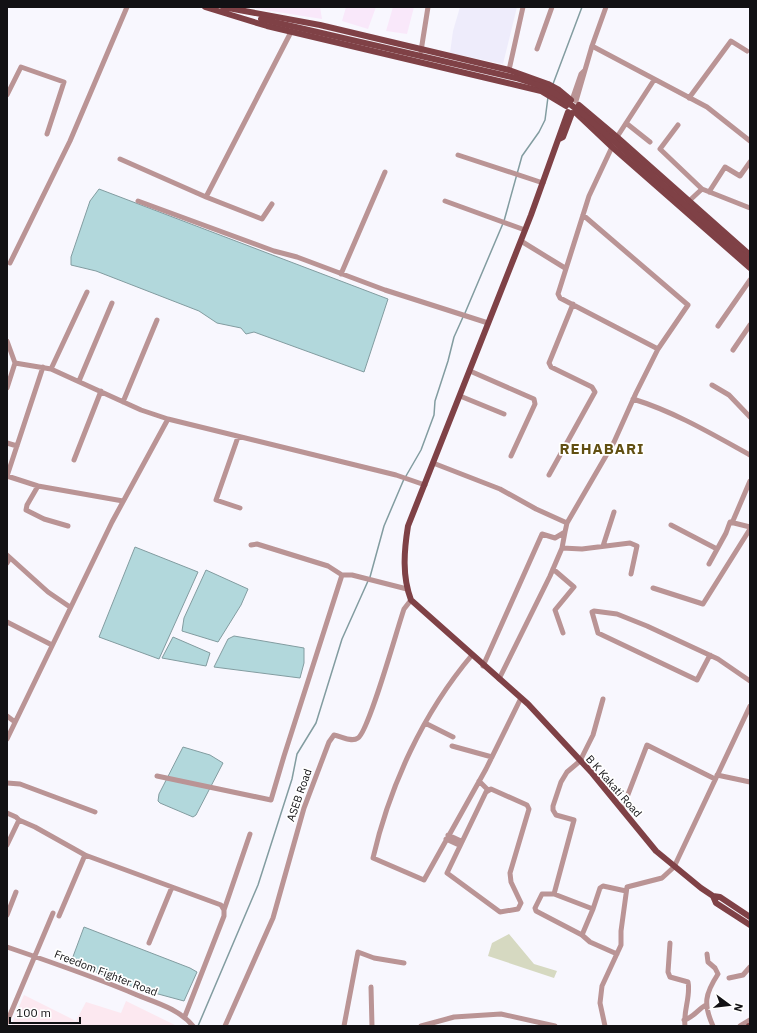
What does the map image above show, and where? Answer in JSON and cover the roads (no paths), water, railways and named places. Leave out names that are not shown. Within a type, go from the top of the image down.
[{"type":"main road","points":[[205,7],[491,72],[544,87],[562,98],[583,114],[750,262]]},
{"type":"main road","points":[[223,7],[247,10],[256,14],[320,25],[421,51],[509,70],[548,84],[559,90],[617,137],[750,255]]},
{"type":"main road","points":[[256,14],[258,20]]},
{"type":"main road","points":[[258,20],[291,32],[541,92],[558,101],[570,111],[750,268]]},
{"type":"main road","points":[[411,600],[407,589],[405,549],[408,526],[521,241],[559,139],[559,133],[574,102]]},
{"type":"main road","points":[[570,111],[578,110],[574,102]]},
{"type":"main road","name":"B K Kakati Road","points":[[411,600],[483,666],[521,698],[562,739],[656,851],[674,867],[713,896],[720,897],[750,917]]},
{"type":"main road","points":[[713,896],[716,903],[750,925]]},
{"type":"street","points":[[10,263],[70,141],[127,7]]},
{"type":"street","points":[[421,51],[428,7]]},
{"type":"street","points":[[509,70],[523,7]]},
{"type":"street","points":[[537,49],[552,7]]},
{"type":"street","points":[[574,102],[581,74],[584,71],[606,7]]},
{"type":"street","points":[[206,197],[291,32]]},
{"type":"street","points":[[689,98],[731,41],[747,51]]},
{"type":"street","points":[[592,46],[707,107],[750,141]]},
{"type":"street","points":[[7,95],[21,67],[64,82],[47,134]]},
{"type":"street","points":[[617,137],[654,80]]},
{"type":"street","points":[[626,123],[650,142]]},
{"type":"street","points":[[678,125],[661,147],[661,151],[702,189],[750,208]]},
{"type":"street","points":[[612,147],[589,196],[558,294],[560,298],[658,350]]},
{"type":"street","points":[[458,155],[542,183]]},
{"type":"street","points":[[120,159],[206,197],[262,219],[272,204]]},
{"type":"street","points":[[709,192],[725,167],[740,176],[750,162]]},
{"type":"street","points":[[341,274],[386,172]]},
{"type":"street","points":[[689,201],[702,189]]},
{"type":"street","points":[[138,201],[274,251],[297,257],[341,274],[488,323]]},
{"type":"street","points":[[445,201],[496,221],[525,230]]},
{"type":"street","points":[[499,679],[553,569],[562,548],[567,522],[614,442],[633,399],[658,350],[688,305],[583,215]]},
{"type":"street","points":[[521,241],[565,268]]},
{"type":"street","points":[[718,326],[750,280]]},
{"type":"street","points":[[51,369],[87,292]]},
{"type":"street","points":[[78,381],[112,303]]},
{"type":"street","points":[[549,475],[595,392],[592,386],[551,366],[549,363],[573,304]]},
{"type":"street","points":[[123,402],[157,320]]},
{"type":"street","points":[[733,350],[750,325]]},
{"type":"street","points":[[7,341],[15,363],[7,388]]},
{"type":"street","points":[[15,363],[51,369],[123,402],[168,419],[396,475],[425,485]]},
{"type":"street","points":[[43,367],[7,476],[38,486],[123,501]]},
{"type":"street","points":[[470,371],[534,399],[535,404],[511,456]]},
{"type":"street","points":[[712,385],[729,395],[750,417]]},
{"type":"street","points":[[74,460],[101,391]]},
{"type":"street","points":[[460,396],[504,414]]},
{"type":"street","points":[[633,399],[657,406],[690,422],[750,455]]},
{"type":"street","points":[[7,739],[70,607],[123,501],[168,419]]},
{"type":"street","points":[[238,437],[216,500],[240,508]]},
{"type":"street","points":[[7,443],[17,446]]},
{"type":"street","points":[[433,463],[500,489],[536,509],[567,522]]},
{"type":"street","points":[[709,564],[726,533],[730,522],[732,523],[750,481]]},
{"type":"street","points":[[38,486],[27,505],[26,510],[44,519],[68,526]]},
{"type":"street","points":[[603,546],[614,512]]},
{"type":"street","points":[[652,588],[703,604],[750,528],[732,523]]},
{"type":"street","points":[[671,525],[717,548]]},
{"type":"street","points":[[483,666],[542,534],[555,538],[565,532]]},
{"type":"street","points":[[562,548],[582,549],[630,543],[637,546],[631,574]]},
{"type":"street","points":[[251,545],[256,544],[328,566],[342,575],[364,578],[407,589]]},
{"type":"street","points":[[7,563],[9,556],[48,592],[70,607]]},
{"type":"street","points":[[553,569],[574,587],[555,610],[563,633]]},
{"type":"street","points":[[157,776],[272,800],[284,756],[342,575]]},
{"type":"street","name":"ASEB Road","points":[[225,1026],[273,918],[304,808],[330,739],[335,735],[354,740],[361,734],[369,716],[404,609],[411,600]]},
{"type":"street","points":[[710,655],[697,680],[598,633],[592,612],[604,611],[617,614],[710,655],[727,664],[750,681]]},
{"type":"street","points":[[7,622],[52,645]]},
{"type":"street","points":[[472,655],[437,700],[408,756],[382,821],[373,858],[424,880],[492,757],[521,698]]},
{"type":"street","points":[[554,894],[574,820],[556,815],[553,810],[553,806],[561,782],[567,772],[580,761],[593,735],[603,699]]},
{"type":"street","points":[[605,1026],[600,1003],[602,986],[621,945],[627,887],[662,878],[674,867],[750,706]]},
{"type":"street","points":[[7,716],[15,722]]},
{"type":"street","points":[[425,723],[453,736]]},
{"type":"street","points":[[622,810],[647,745],[716,777],[750,782]]},
{"type":"street","points":[[452,746],[492,757]]},
{"type":"street","points":[[478,783],[487,791]]},
{"type":"street","points":[[7,784],[20,784],[95,812]]},
{"type":"street","points":[[491,789],[529,807],[510,873],[511,882],[521,901],[518,909],[500,912],[448,875],[447,872],[460,843],[487,791],[491,789]]},
{"type":"street","points":[[7,813],[36,827],[85,855],[221,905],[224,910]]},
{"type":"street","points":[[7,845],[20,820]]},
{"type":"street","points":[[185,1016],[224,916],[224,910],[250,834]]},
{"type":"street","points":[[447,837],[460,843]]},
{"type":"street","points":[[59,916],[85,855]]},
{"type":"street","points":[[582,935],[600,888],[603,886],[626,891]]},
{"type":"street","points":[[149,942],[172,887]]},
{"type":"street","points":[[7,915],[16,892]]},
{"type":"street","points":[[593,909],[554,894],[542,894],[535,908],[536,911],[582,935],[590,942],[617,954]]},
{"type":"street","points":[[7,1022],[53,913]]},
{"type":"street","points":[[670,943],[668,972],[670,977],[688,982],[689,987],[685,1023]]},
{"type":"street","name":"Freedom Fighter Road","points":[[7,947],[101,979],[185,1016],[193,1026]]},
{"type":"street","points":[[344,1026],[358,952],[374,958],[404,963]]},
{"type":"street","points":[[707,954],[708,962],[715,968],[718,974],[709,988],[706,1005],[707,1014],[713,1026]]},
{"type":"street","points":[[729,978],[743,975],[750,967]]},
{"type":"street","points":[[371,988],[372,1026]]},
{"type":"street","points":[[685,1023],[699,1008],[706,1005]]},
{"type":"street","points":[[421,1026],[454,1017],[501,1014],[535,1023],[555,1026]]},
{"type":"street","points":[[740,1026],[750,1020]]},
{"type":"water","points":[[99,189],[388,299],[364,372],[254,332],[246,334],[241,328],[217,323],[199,311],[96,271],[71,265],[71,257],[90,201]]},
{"type":"water","points":[[135,547],[198,572],[159,659],[99,637]]},
{"type":"water","points":[[206,570],[248,589],[241,605],[218,642],[182,631],[184,618]]},
{"type":"water","points":[[234,636],[304,648],[304,663],[300,678],[214,667],[228,639]]},
{"type":"water","points":[[173,637],[210,653],[206,666],[162,658]]},
{"type":"water","points":[[183,747],[210,755],[223,763],[196,815],[193,817],[158,801],[159,794]]},
{"type":"water","points":[[84,927],[197,972],[184,1001],[136,988],[71,962]]},
{"type":"waterway","points":[[553,84],[582,7]]},
{"type":"waterway","points":[[465,313],[504,221],[522,156],[539,132],[545,120],[548,97]]},
{"type":"waterway","points":[[406,476],[421,450],[434,415],[435,401],[454,337],[463,317]]},
{"type":"waterway","points":[[370,577],[384,526],[404,479]]},
{"type":"waterway","points":[[198,1026],[258,885],[292,779],[297,754],[316,723],[342,639],[368,581]]},
{"type":"district","name":"REHABARI","points":[[602,448]]}]
